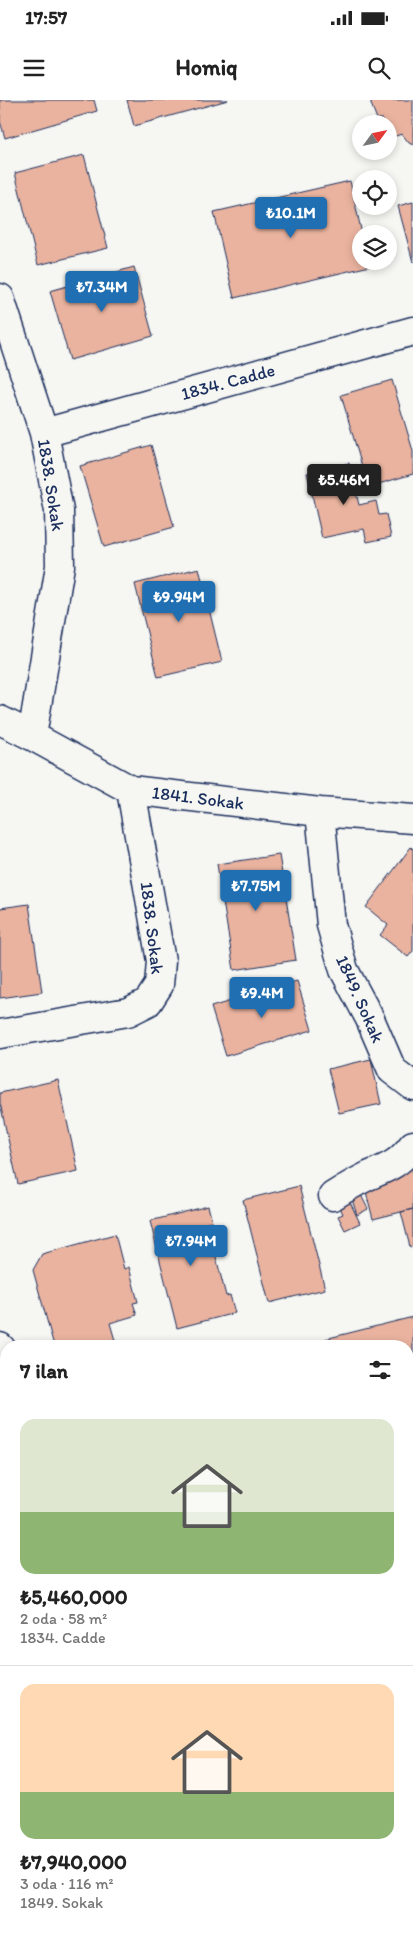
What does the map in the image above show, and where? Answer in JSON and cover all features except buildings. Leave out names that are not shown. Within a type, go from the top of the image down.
[{"type":"street","name":"1838. Sokak","points":[[0,298],[44,433],[58,511],[60,566],[32,736]]},
{"type":"street","name":"1834. Cadde","points":[[44,433],[413,331]]},
{"type":"street","name":"1841. Sokak","points":[[0,720],[131,790],[320,812],[413,819]]},
{"type":"street","name":"1838. Sokak","points":[[0,1034],[128,1012],[148,1002],[160,985],[161,961],[131,790]]},
{"type":"street","name":"1849. Sokak","points":[[320,812],[331,926],[344,970],[370,1019],[392,1070],[413,1086]]},
{"type":"street","points":[[333,1196],[351,1184],[396,1164],[413,1145]]}]
